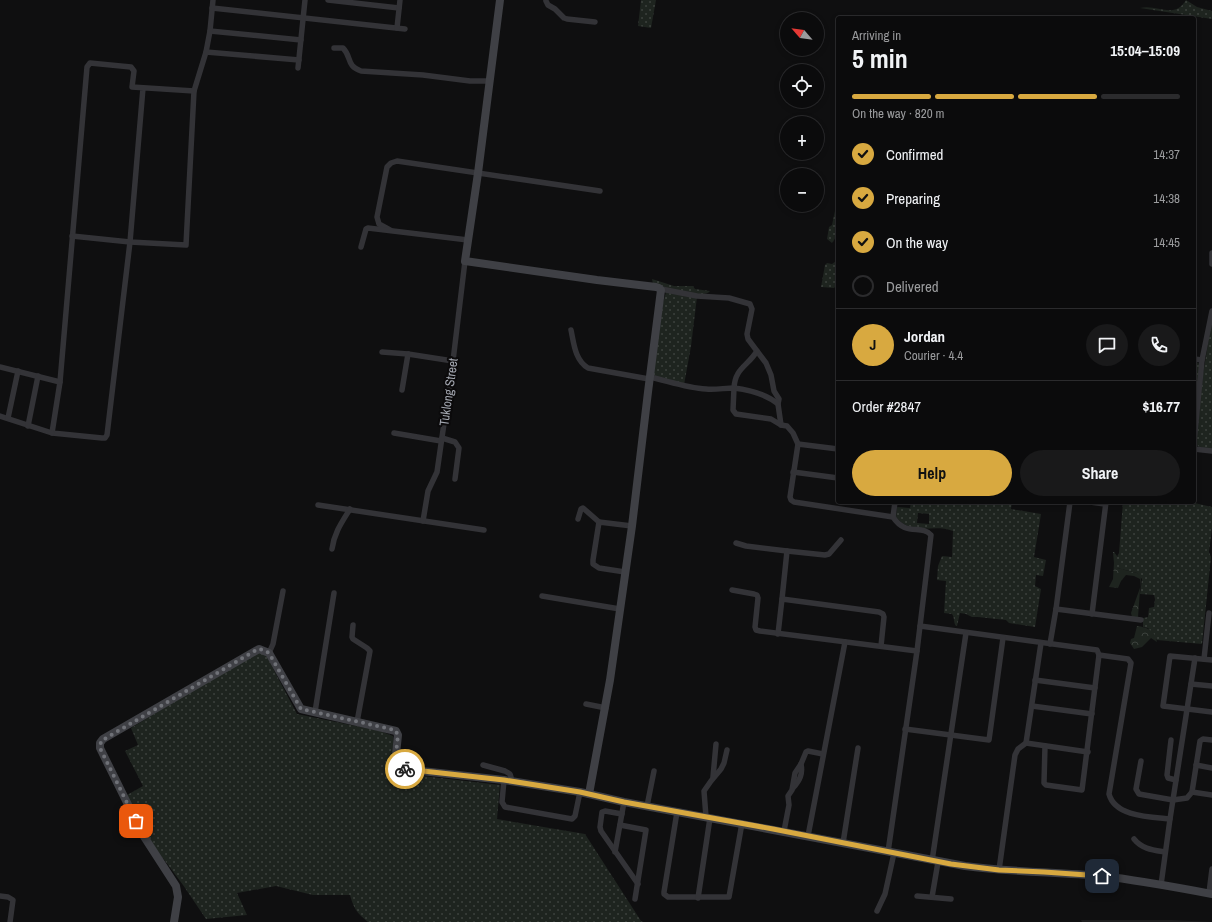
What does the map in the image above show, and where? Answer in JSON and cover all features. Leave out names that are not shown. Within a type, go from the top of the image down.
[{"type":"street","points":[[72,236],[130,242],[186,245],[194,91],[206,52],[213,0]]},
{"type":"street","points":[[298,68],[305,0]]},
{"type":"street","points":[[328,0],[399,8]]},
{"type":"street","points":[[397,28],[400,0]]},
{"type":"street","points":[[500,0],[465,261],[656,287],[697,296],[729,298],[750,304],[752,310],[747,336],[772,375],[774,391],[779,399],[778,404],[781,425]]},
{"type":"street","points":[[544,0],[564,18],[595,22]]},
{"type":"street","points":[[212,8],[406,29]]},
{"type":"street","points":[[210,31],[301,40]]},
{"type":"street","points":[[334,48],[343,48],[352,67],[361,71],[489,81]]},
{"type":"street","points":[[206,52],[299,60]]},
{"type":"street","points":[[52,433],[60,382],[88,65],[90,63],[131,67],[134,71],[132,87],[194,91]]},
{"type":"street","points":[[0,416],[52,433],[102,438],[107,436],[130,242],[143,88]]},
{"type":"street","points":[[390,230],[379,224],[376,217],[386,167],[397,161],[600,191]]},
{"type":"street","points":[[361,247],[366,229],[372,228],[468,240]]},
{"type":"street","points":[[1212,252],[1212,264]]},
{"type":"street","name":"Tuklong Street","points":[[423,521],[428,491],[437,472],[453,361],[465,261]]},
{"type":"street","points":[[589,794],[606,708],[632,526],[661,289]]},
{"type":"street","points":[[1196,422],[1202,360],[1212,311]]},
{"type":"street","points":[[571,330],[578,359],[582,365],[588,368],[649,378],[700,389],[745,389],[762,394],[778,404]]},
{"type":"street","points":[[757,351],[735,379],[733,410],[736,414],[771,419],[781,425],[787,426],[793,433],[798,444],[793,472],[790,497],[791,500],[794,502],[893,517],[898,524],[904,528],[911,530],[922,530],[931,535],[885,894],[877,911]]},
{"type":"street","points":[[382,352],[408,354],[453,361]]},
{"type":"street","points":[[402,390],[408,354]]},
{"type":"street","points":[[1196,359],[1202,360]]},
{"type":"street","points":[[0,366],[60,382]]},
{"type":"street","points":[[8,418],[18,371]]},
{"type":"street","points":[[28,426],[38,376]]},
{"type":"street","points":[[394,433],[455,442],[459,448],[455,479]]},
{"type":"street","points":[[798,444],[836,449]]},
{"type":"street","points":[[1196,449],[1212,451]]},
{"type":"street","points":[[793,472],[836,478]]},
{"type":"street","points":[[893,517],[896,504]]},
{"type":"street","points":[[1050,644],[1070,504]]},
{"type":"street","points":[[1092,614],[1106,504]]},
{"type":"street","points":[[318,505],[484,530]]},
{"type":"street","points":[[578,519],[583,508],[599,522],[632,526]]},
{"type":"street","points":[[332,549],[335,533],[350,510]]},
{"type":"street","points":[[599,522],[593,560],[594,564],[599,568],[625,572]]},
{"type":"street","points":[[736,543],[746,546],[825,555],[829,554],[842,540]]},
{"type":"street","points":[[778,634],[787,551]]},
{"type":"street","points":[[732,590],[757,595],[756,630],[917,651]]},
{"type":"street","points":[[269,653],[273,644],[283,591]]},
{"type":"street","points":[[316,712],[334,593]]},
{"type":"street","points":[[542,596],[620,609]]},
{"type":"street","points":[[782,599],[879,612],[883,614],[884,617],[881,646]]},
{"type":"street","points":[[1056,609],[1141,620]]},
{"type":"street","points":[[1204,659],[1208,613]]},
{"type":"street","points":[[353,625],[353,639],[370,651],[357,722]]},
{"type":"street","points":[[920,626],[1095,650],[1098,652],[1099,655],[1088,752],[1082,790],[1046,785],[1044,783],[1045,746]]},
{"type":"street","points":[[932,897],[935,861],[951,735],[966,633]]},
{"type":"street","points":[[905,729],[989,740],[1003,638]]},
{"type":"street","points":[[808,836],[845,642]]},
{"type":"street","points":[[999,870],[1015,755],[1018,749],[1026,743],[1041,643]]},
{"type":"street","points":[[174,922],[178,897],[176,886],[143,834],[100,748],[100,743],[104,739],[258,649],[269,653],[300,707],[304,710],[397,732],[395,763],[400,767],[580,792],[624,802],[742,823],[935,861],[999,870],[1102,876],[1210,893],[1212,869]]},
{"type":"street","points":[[1099,655],[1128,659],[1131,663],[1109,794],[1110,800],[1128,814],[1170,819]]},
{"type":"street","points":[[1212,660],[1170,656],[1163,706],[1212,712]]},
{"type":"street","points":[[1161,886],[1195,658]]},
{"type":"street","points":[[1035,680],[1095,688]]},
{"type":"street","points":[[1192,684],[1212,686]]},
{"type":"street","points":[[586,704],[606,708]]},
{"type":"street","points":[[1032,706],[1092,714]]},
{"type":"street","points":[[1172,740],[1167,775],[1168,778],[1176,780]]},
{"type":"street","points":[[1141,761],[1136,792],[1139,794],[1173,800],[1186,798],[1192,792],[1201,740],[1212,740]]},
{"type":"street","points":[[1026,743],[1088,752]]},
{"type":"street","points":[[713,778],[716,744]]},
{"type":"street","points":[[843,843],[858,748]]},
{"type":"street","points":[[698,898],[708,817],[704,794],[713,778],[721,769],[727,750]]},
{"type":"street","points":[[784,831],[789,805],[788,796],[801,777],[801,764],[806,752],[808,751],[823,754]]},
{"type":"street","points":[[483,765],[508,773],[511,777],[507,781],[502,802],[505,807],[572,819],[575,816],[580,792]]},
{"type":"street","points":[[1196,765],[1212,768]]},
{"type":"street","points":[[647,806],[654,771]]},
{"type":"street","points":[[1192,792],[1212,795]]},
{"type":"street","points":[[615,852],[624,802]]},
{"type":"street","points":[[622,814],[605,812],[601,814],[600,827],[601,831],[638,884]]},
{"type":"street","points":[[677,812],[664,894],[668,897],[729,897],[742,823]]},
{"type":"street","points":[[620,825],[646,830],[635,899]]},
{"type":"street","points":[[1134,839],[1138,844],[1147,849],[1165,852]]},
{"type":"street","points":[[0,896],[8,897],[13,900],[10,922]]},
{"type":"street","points":[[917,896],[951,898]]},
{"type":"shaded area","points":[[1081,920],[1172,920],[1212,922],[1082,922]]},
{"type":"green space","points":[[641,0],[656,0],[651,28],[638,26]]},
{"type":"green space","points":[[1186,0],[1197,7],[1212,11],[1212,19],[1140,8],[1147,7],[1171,10],[1181,6]]},
{"type":"green space","points":[[836,206],[836,236],[832,243],[827,239],[829,227],[832,225]]},
{"type":"green space","points":[[836,261],[836,286],[834,288],[821,287],[825,265],[827,263],[832,264]]},
{"type":"green space","points":[[652,279],[674,286],[693,286],[695,289],[710,291],[700,294],[692,294],[653,284]]},
{"type":"green space","points":[[666,292],[697,297],[691,346],[684,385],[653,376],[663,303]]},
{"type":"green space","points":[[1212,320],[1212,450],[1199,447],[1196,444],[1203,374]]},
{"type":"green space","points":[[1196,362],[1200,364],[1196,406]]},
{"type":"green space","points":[[1196,503],[1212,507],[1212,528],[1209,552],[1211,557],[1202,644],[1157,640],[1148,628],[1143,627],[1143,618],[1148,617],[1149,608],[1154,607],[1154,595],[1140,594],[1142,579],[1137,573],[1117,568],[1116,563],[1119,553],[1123,504]]},
{"type":"green space","points":[[911,504],[1012,504],[1011,509],[1041,514],[1034,557],[1046,560],[1043,576],[1036,575],[1035,586],[1041,589],[1035,627],[1009,623],[1006,620],[972,617],[960,613],[956,626],[952,614],[944,613],[946,581],[937,580],[938,566],[942,556],[952,557],[953,531],[938,528],[916,528],[902,523],[896,517],[897,507],[910,508]],"holes":[[[918,513],[929,514],[929,524],[917,523]]]},
{"type":"green space","points":[[1113,552],[1117,556],[1117,568],[1137,573],[1141,576],[1138,617],[1132,617],[1131,613],[1140,588],[1140,579],[1134,576],[1126,575],[1118,588],[1109,587],[1113,579]]},
{"type":"green space","points":[[1137,626],[1144,627],[1153,632],[1157,642],[1151,638],[1142,647],[1134,649],[1130,643],[1131,639],[1134,638]]},
{"type":"green space","points":[[257,652],[266,655],[297,714],[380,731],[393,736],[391,761],[394,770],[397,773],[500,785],[497,819],[585,834],[643,922],[368,922],[356,910],[350,895],[313,895],[276,886],[237,893],[247,915],[206,919],[148,838],[127,795],[143,786],[125,751],[138,745],[131,728]]},
{"type":"way so far","points":[[136,821],[100,748],[101,741],[258,649],[269,653],[301,709],[395,730],[398,735],[395,763],[397,766],[405,769]]},
{"type":"route","points":[[405,769],[504,780],[580,792],[624,802],[773,829],[951,864],[999,870],[1102,876]]}]
